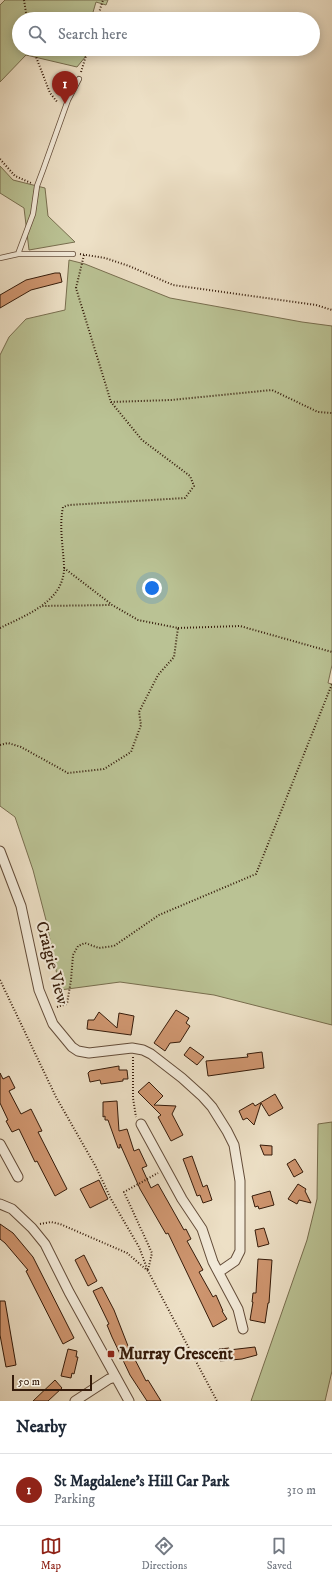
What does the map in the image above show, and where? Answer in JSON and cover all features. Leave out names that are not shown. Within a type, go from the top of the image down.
[{"type":"street","name":"Craigie View","points":[[0,851],[21,906],[39,990],[53,1024],[72,1047],[78,1051],[89,1054],[132,1048],[151,1054],[182,1078],[203,1097],[219,1118],[234,1145],[240,1181],[240,1251],[235,1261],[219,1272]]},
{"type":"street","points":[[141,1124],[182,1199],[202,1229],[213,1262],[238,1309],[243,1329]]},
{"type":"street","points":[[0,1144],[18,1177]]},
{"type":"street","points":[[0,1204],[12,1210],[30,1226],[46,1244],[69,1292],[129,1401]]},
{"type":"street","points":[[75,1401],[109,1379],[116,1377]]},
{"type":"lane","points":[[18,254],[33,214],[37,186],[64,110],[79,79]]},
{"type":"lane","points":[[0,258],[18,254],[73,254]]},
{"type":"path","points":[[24,0],[26,12]]},
{"type":"path","points":[[100,12],[103,0]]},
{"type":"path","points":[[36,56],[50,93],[64,110]]},
{"type":"path","points":[[79,79],[86,56]]},
{"type":"path","points":[[0,159],[15,176],[37,186]]},
{"type":"path","points":[[73,254],[105,258],[173,285],[316,305],[332,310]]},
{"type":"path","points":[[0,628],[42,606],[59,588],[64,568],[61,518],[63,507],[69,504],[185,498],[194,486],[190,476],[142,440],[111,402],[76,288],[84,255]]},
{"type":"path","points":[[111,402],[171,400],[272,390],[318,412],[332,413]]},
{"type":"path","points":[[64,568],[112,605],[138,620],[178,628],[240,626],[332,652]]},
{"type":"path","points":[[42,606],[112,605]]},
{"type":"path","points":[[0,745],[8,743],[22,747],[68,773],[104,769],[130,752],[140,725],[139,712],[158,675],[174,657],[178,628]]},
{"type":"path","points":[[47,1009],[67,1004],[73,955],[78,946],[85,943],[99,948],[114,946],[159,915],[256,874],[332,684]]},
{"type":"path","points":[[0,980],[56,1097],[96,1166],[111,1199],[140,1247],[148,1271],[217,1401]]},
{"type":"path","points":[[132,1048],[133,1098],[137,1118],[141,1124]]},
{"type":"path","points":[[148,1271],[152,1253],[124,1192],[166,1169]]},
{"type":"path","points":[[30,1226],[51,1222],[60,1224],[127,1253],[148,1271]]},
{"type":"green space","points":[[5,0],[108,0],[106,5],[96,2],[93,12],[12,12],[12,56],[25,56],[0,82],[0,5]]},
{"type":"green space","points":[[30,56],[86,56],[77,67]]},
{"type":"green space","points":[[0,166],[13,180],[45,188],[48,216],[75,242],[29,250],[24,208],[0,193]]},
{"type":"green space","points":[[69,260],[85,264],[170,298],[332,326],[332,665],[328,683],[332,684],[332,1025],[214,995],[120,982],[60,990],[46,920],[33,870],[15,817],[0,806],[0,355],[9,337],[26,319],[65,310]]},
{"type":"green space","points":[[332,1122],[332,1371],[325,1401],[251,1401],[307,1240],[317,1199],[318,1124]]},
{"type":"building","points":[[60,273],[62,282],[31,290],[0,308],[0,295],[26,280]]},
{"type":"building","points":[[176,1010],[189,1018],[186,1023],[190,1026],[180,1042],[170,1043],[165,1051],[154,1043]]},
{"type":"building","points":[[99,1012],[117,1028],[119,1013],[134,1016],[131,1035],[87,1029],[88,1020],[94,1020]]},
{"type":"building","points":[[190,1047],[204,1057],[197,1065],[184,1055]]},
{"type":"building","points":[[262,1052],[264,1068],[208,1076],[206,1061],[248,1057],[247,1054]]},
{"type":"building","points":[[119,1066],[119,1070],[127,1070],[128,1079],[101,1084],[100,1080],[90,1082],[88,1073],[90,1071]]},
{"type":"building","points":[[0,1073],[3,1079],[9,1076],[15,1088],[9,1091],[21,1114],[31,1109],[42,1131],[38,1132],[67,1189],[55,1196],[37,1161],[35,1162],[19,1129],[12,1132],[6,1121],[8,1120],[0,1103]]},
{"type":"building","points":[[149,1082],[163,1096],[154,1105],[176,1106],[172,1114],[183,1135],[171,1141],[158,1117],[161,1115],[138,1092]]},
{"type":"building","points":[[275,1094],[283,1108],[269,1116],[261,1103],[254,1125],[247,1118],[243,1120],[239,1111],[253,1103],[255,1106]]},
{"type":"building","points":[[117,1101],[119,1131],[127,1129],[134,1151],[139,1149],[147,1166],[142,1168],[151,1188],[158,1184],[184,1230],[186,1229],[191,1239],[187,1241],[203,1270],[199,1272],[213,1297],[216,1295],[222,1311],[227,1319],[213,1327],[168,1233],[166,1234],[140,1189],[120,1144],[120,1148],[118,1148],[108,1120],[105,1120],[105,1116],[103,1117],[103,1102]]},
{"type":"building","points":[[260,1145],[272,1146],[272,1155],[264,1155]]},
{"type":"building","points":[[192,1156],[203,1187],[207,1185],[212,1200],[203,1203],[200,1195],[197,1196],[183,1159]]},
{"type":"building","points":[[295,1159],[303,1172],[294,1177],[287,1164]]},
{"type":"building","points":[[99,1180],[108,1199],[90,1208],[80,1189]]},
{"type":"building","points":[[298,1184],[306,1189],[305,1191],[311,1203],[299,1200],[297,1204],[288,1199]]},
{"type":"building","points":[[270,1191],[274,1205],[259,1209],[258,1206],[255,1207],[252,1196]]},
{"type":"building","points":[[0,1224],[13,1233],[33,1257],[74,1338],[63,1344],[26,1271],[28,1270],[0,1239]]},
{"type":"building","points":[[264,1228],[269,1244],[258,1247],[255,1230]]},
{"type":"building","points":[[84,1255],[97,1281],[88,1286],[75,1260]]},
{"type":"building","points":[[258,1259],[272,1260],[269,1303],[265,1323],[250,1320],[253,1293],[256,1293]]},
{"type":"building","points":[[102,1287],[114,1310],[128,1346],[146,1381],[148,1380],[161,1401],[147,1401],[130,1375],[107,1325],[109,1324],[93,1291]]},
{"type":"building","points":[[0,1301],[5,1301],[16,1365],[6,1367],[0,1335]]},
{"type":"building","points":[[255,1347],[257,1355],[242,1359],[220,1361],[219,1349],[229,1348],[229,1350]]},
{"type":"building","points":[[68,1349],[77,1351],[76,1357],[78,1357],[74,1374],[72,1373],[71,1378],[61,1376]]},
{"type":"building","points":[[55,1380],[62,1388],[48,1401],[33,1401]]},
{"type":"place","name":"St Magdalene's Hill Car Park","points":[[65,104]]},
{"type":"place","name":"Murray Crescent","points":[[111,1354]]}]
